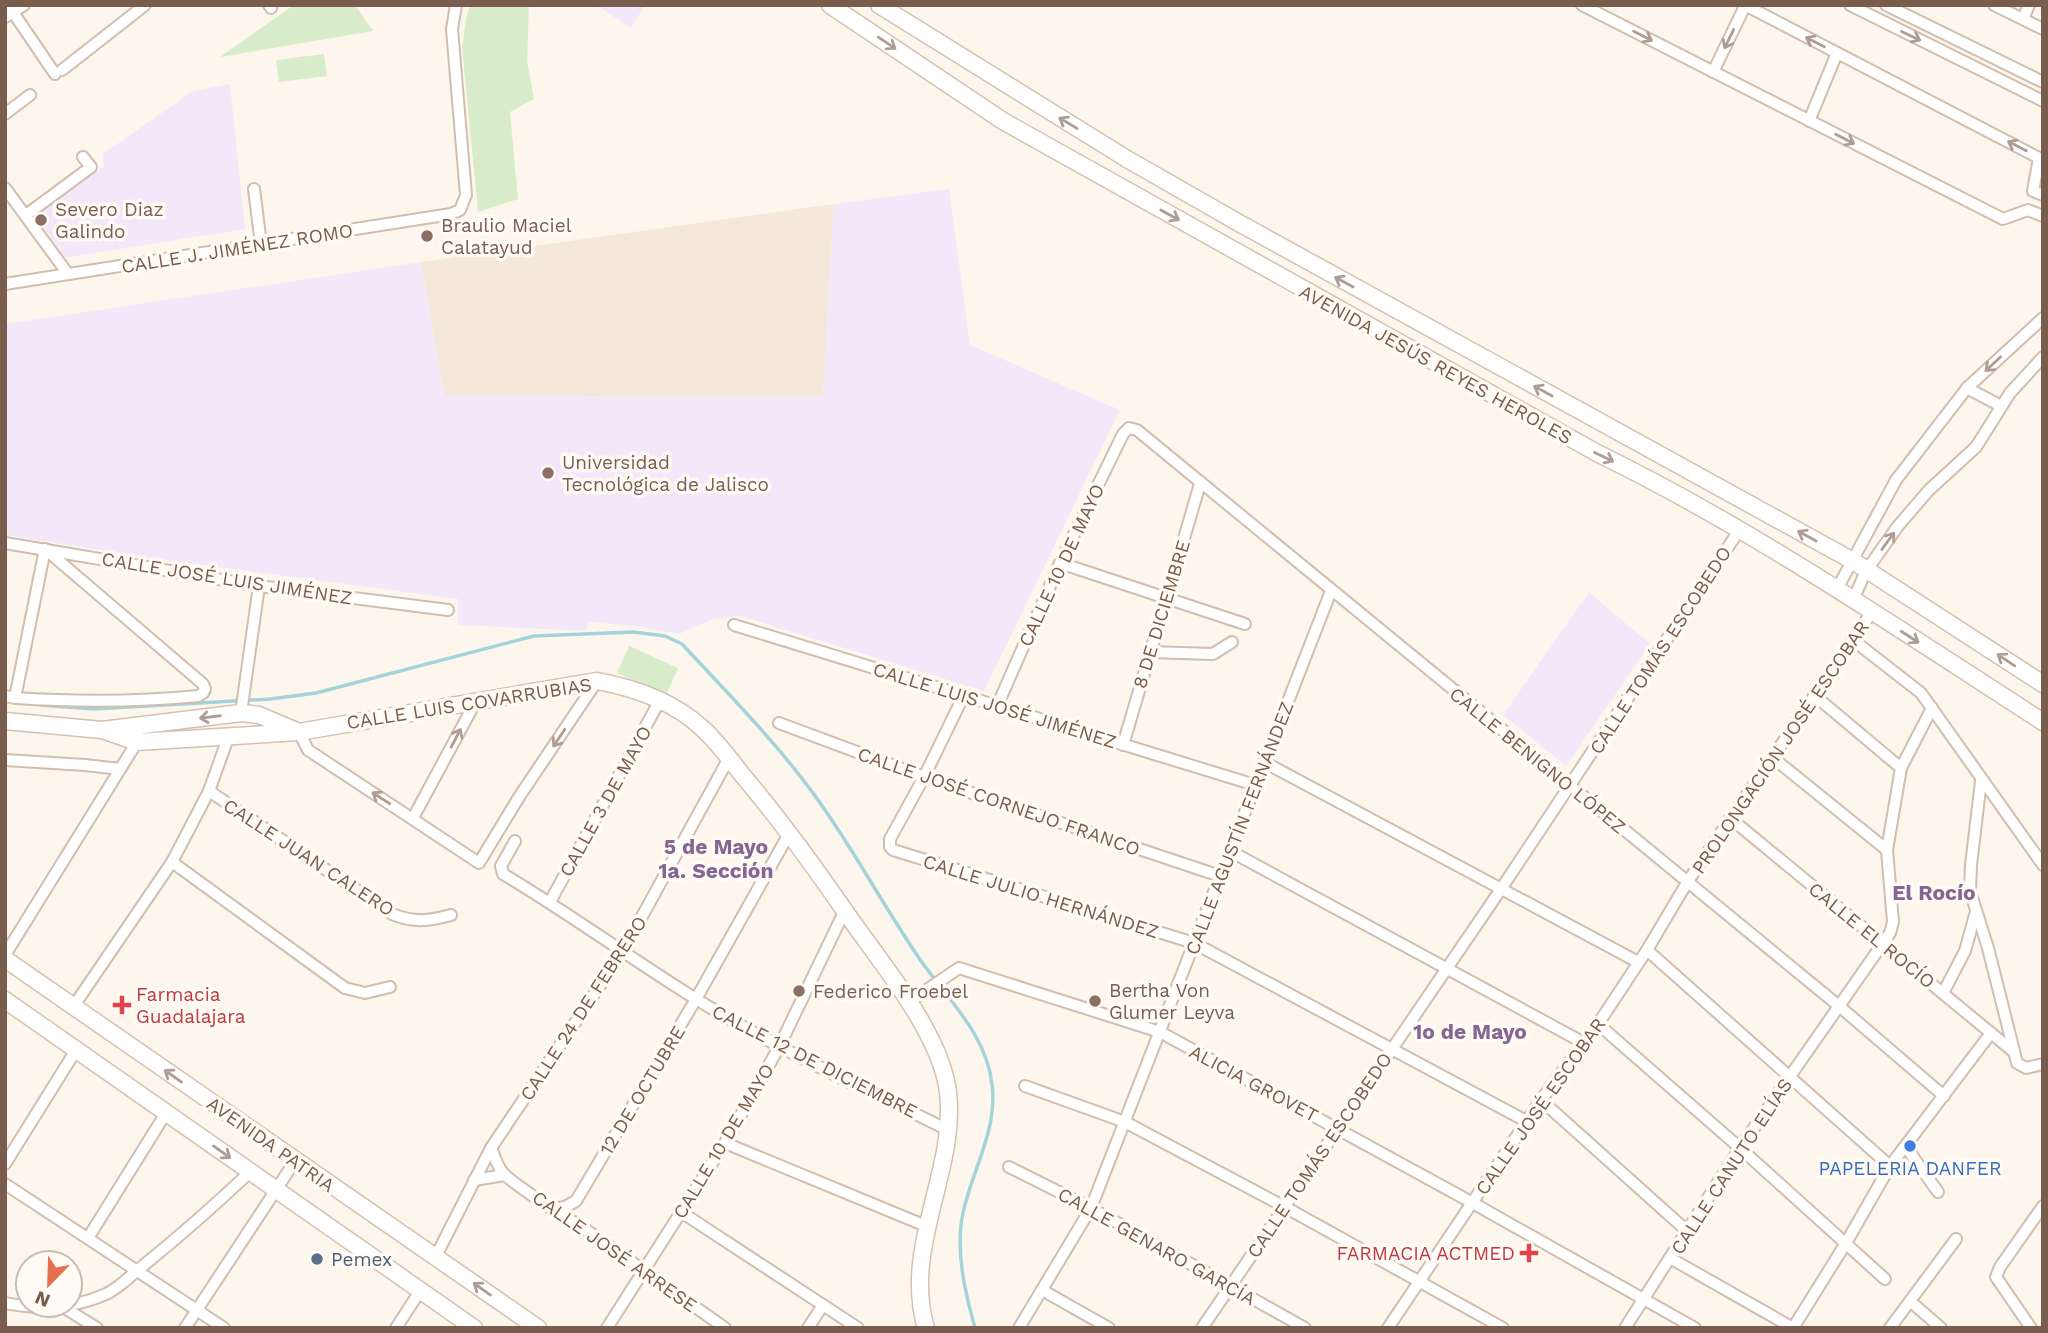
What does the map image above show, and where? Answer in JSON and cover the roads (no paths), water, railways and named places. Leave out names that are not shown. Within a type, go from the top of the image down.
[{"type":"street","points":[[24,5],[9,11],[59,72],[145,5]]},
{"type":"street","name":"CALLE J. JIMÉNEZ ROMO","points":[[5,284],[451,214],[460,210],[466,195],[452,29],[456,5]]},
{"type":"street","name":"AVENIDA JESÚS REYES HEROLES","points":[[830,5],[1003,121],[1584,446],[1670,488],[1740,528],[2043,722]]},
{"type":"street","name":"AVENIDA JESÚS REYES HEROLES","points":[[879,5],[1127,159],[1336,278],[1859,566],[2043,684]]},
{"type":"street","points":[[1582,5],[2003,219],[2028,210],[2043,216]]},
{"type":"street","points":[[1713,72],[1745,5],[2039,158],[2033,191],[2043,195]]},
{"type":"street","points":[[1850,5],[2043,101]]},
{"type":"street","points":[[1886,5],[2043,82]]},
{"type":"street","points":[[1994,5],[2043,29]]},
{"type":"street","points":[[2023,19],[2029,5]]},
{"type":"street","points":[[1809,121],[1837,53]]},
{"type":"street","points":[[5,114],[30,95]]},
{"type":"street","points":[[26,215],[91,167],[83,156]]},
{"type":"street","points":[[1110,182],[1127,159]]},
{"type":"street","points":[[5,188],[68,274]]},
{"type":"street","points":[[254,189],[261,244]]},
{"type":"street","points":[[1853,600],[1859,566],[1896,480],[1967,388],[2043,318]]},
{"type":"street","points":[[1837,589],[1929,490],[1976,447],[2001,407],[2043,357]]},
{"type":"street","points":[[1967,388],[2001,407]]},
{"type":"street","name":"CALLE BENIGNO LÓPEZ","points":[[1129,428],[1136,430],[1688,881],[1944,1096]]},
{"type":"street","name":"CALLE 10 DE MAYO","points":[[998,704],[1060,564],[1123,434],[1129,428]]},
{"type":"street","name":"8 DE DICIEMBRE","points":[[1123,745],[1200,484]]},
{"type":"street","name":"CALLE TOMÁS ESCOBEDO","points":[[1202,1328],[1570,787],[1740,528]]},
{"type":"street","name":"CALLE JOSÉ LUIS JIMÉNEZ","points":[[5,543],[259,586],[448,610]]},
{"type":"street","points":[[45,549],[203,684],[203,693],[198,696],[157,700],[80,702],[10,697],[45,549]]},
{"type":"street","points":[[1060,564],[1245,624]]},
{"type":"street","points":[[241,709],[259,586]]},
{"type":"street","name":"CALLE AGUSTÍN FERNÁNDEZ","points":[[1019,1328],[1091,1208],[1331,591]]},
{"type":"street","name":"PROLONGACIÓN JOSÉ ESCOBAR","points":[[1688,881],[1872,612]]},
{"type":"street","name":"CALLE LUIS JOSÉ JIMÉNEZ","points":[[734,625],[1255,785]]},
{"type":"street","points":[[1853,640],[1914,686],[2043,865]]},
{"type":"street","points":[[1149,652],[1213,654],[1232,642]]},
{"type":"street","points":[[299,732],[308,750],[479,863],[519,797],[597,681]]},
{"type":"street","name":"CALLE LUIS COVARRUBIAS","points":[[5,721],[138,734],[228,738],[299,732],[597,681],[628,687],[660,701],[702,728],[790,832],[845,910],[914,998],[942,1066],[947,1088],[948,1130],[926,1226],[922,1298],[926,1328]]},
{"type":"street","points":[[924,777],[964,695]]},
{"type":"street","points":[[1814,695],[1901,768]]},
{"type":"street","points":[[413,818],[476,701]]},
{"type":"street","name":"CALLE 3 DE MAYO","points":[[550,902],[660,701]]},
{"type":"street","points":[[1884,945],[1893,922],[1887,850],[1901,768],[1932,708]]},
{"type":"street","name":"CALLE LUIS COVARRUBIAS","points":[[138,734],[241,709],[299,732]]},
{"type":"street","name":"CALLE JOSÉ CORNEJO FRANCO","points":[[779,723],[924,777],[1220,876]]},
{"type":"street","points":[[5,957],[120,769],[138,734]]},
{"type":"street","points":[[73,1007],[172,862],[209,791],[228,738]]},
{"type":"street","points":[[1772,757],[1887,850]]},
{"type":"street","name":"CALLE 24 DE FEBRERO","points":[[436,1256],[491,1148],[623,951],[729,758]]},
{"type":"street","points":[[5,772],[9,761],[120,769]]},
{"type":"street","points":[[1264,762],[1638,962]]},
{"type":"street","name":"CALLE JULIO HERNÁNDEZ","points":[[924,777],[890,839],[890,847],[897,852],[1194,943],[1526,1121]]},
{"type":"street","points":[[1981,781],[1971,865],[1970,891],[1975,914],[1988,948],[2017,1063],[2023,1068],[2043,1064]]},
{"type":"street","name":"CALLE JUAN CALERO","points":[[209,791],[392,914],[407,920],[424,922],[451,915]]},
{"type":"street","name":"CALLE EL ROCÍO","points":[[1730,818],[2014,1052]]},
{"type":"street","name":"12 DE OCTUBRE","points":[[576,1201],[696,999],[790,832]]},
{"type":"street","name":"CALLE 12 DE DICIEMBRE","points":[[515,841],[501,870],[696,999],[779,1047],[948,1130]]},
{"type":"street","points":[[1230,851],[1584,1044]]},
{"type":"street","points":[[172,862],[345,988],[365,993],[390,986]]},
{"type":"street","name":"CALLE JOSÉ ESCOBAR","points":[[1388,1328],[1526,1121],[1598,1024],[1688,881]]},
{"type":"street","name":"CALLE 10 DE MAYO","points":[[607,1328],[725,1143],[779,1047],[845,910]]},
{"type":"street","points":[[1943,993],[1962,958],[1975,914]]},
{"type":"street","name":"CALLE CANUTO ELÍAS","points":[[1625,1328],[1740,1148],[1884,945]]},
{"type":"street","points":[[1647,950],[1890,1166]]},
{"type":"street","name":"AVENIDA PATRIA","points":[[5,957],[73,1007],[538,1328]]},
{"type":"street","name":"ALICIA GROVET","points":[[914,998],[959,968],[1160,1032],[1695,1328]]},
{"type":"street","name":"AVENIDA PATRIA","points":[[5,1000],[474,1328]]},
{"type":"street","points":[[1598,1024],[1885,1279]]},
{"type":"street","points":[[1670,1258],[1793,1328],[1890,1166],[1991,1033]]},
{"type":"street","points":[[5,1164],[76,1050]]},
{"type":"street","points":[[1025,1086],[1125,1122],[1503,1328]]},
{"type":"street","points":[[1541,1100],[1687,1231]]},
{"type":"street","points":[[88,1238],[166,1113]]},
{"type":"street","points":[[725,1143],[926,1226]]},
{"type":"street","points":[[1906,1147],[1938,1192]]},
{"type":"street","name":"CALLE JOSÉ ARRESE","points":[[491,1148],[505,1175],[554,1209],[565,1220],[578,1224],[725,1328]]},
{"type":"street","points":[[186,1328],[295,1161]]},
{"type":"street","name":"CALLE GENARO GARCÍA","points":[[1009,1167],[1091,1208],[1305,1328]]},
{"type":"street","points":[[84,1302],[109,1293],[188,1229],[250,1172]]},
{"type":"street","points":[[474,1180],[505,1175]]},
{"type":"street","points":[[5,1184],[224,1328]]},
{"type":"street","points":[[554,1209],[565,1208],[576,1201],[578,1224]]},
{"type":"street","points":[[2031,1328],[1996,1277],[2000,1267],[2043,1206]]},
{"type":"street","points":[[681,1212],[858,1328]]},
{"type":"street","points":[[1890,1328],[1956,1239]]},
{"type":"street","points":[[1042,1290],[1109,1328]]},
{"type":"street","points":[[396,1328],[420,1291]]},
{"type":"street","points":[[1910,1301],[1941,1328]]},
{"type":"street","points":[[808,1328],[823,1305]]},
{"type":"waterway","points":[[40,705],[94,709],[270,699],[316,693],[534,636],[634,632],[665,636],[682,644],[758,726],[811,790],[909,943],[965,1019],[983,1050],[992,1084],[991,1118],[967,1197],[960,1242],[965,1286],[975,1328]]},
{"type":"place","name":"Severo Diaz Galindo","points":[[41,220]]},
{"type":"place","name":"Braulio Maciel Calatayud","points":[[427,236]]},
{"type":"place","name":"Universidad Tecnológica de Jalisco","points":[[548,473]]},
{"type":"place","name":"Federico Froebel","points":[[799,991]]},
{"type":"place","name":"Bertha Von Glumer Leyva","points":[[1095,1001]]},
{"type":"place","name":"Farmacia Guadalajara","points":[[122,1005]]},
{"type":"place","name":"PAPELERIA DANFER","points":[[1910,1146]]},
{"type":"place","name":"FARMACIA ACTMED","points":[[1529,1253]]},
{"type":"place","name":"Pemex","points":[[317,1259]]},
{"type":"district","name":"5 de Mayo 1a. Sección","points":[[716,859]]},
{"type":"district","name":"El Rocío","points":[[1934,893]]},
{"type":"district","name":"1o de Mayo","points":[[1470,1032]]}]
